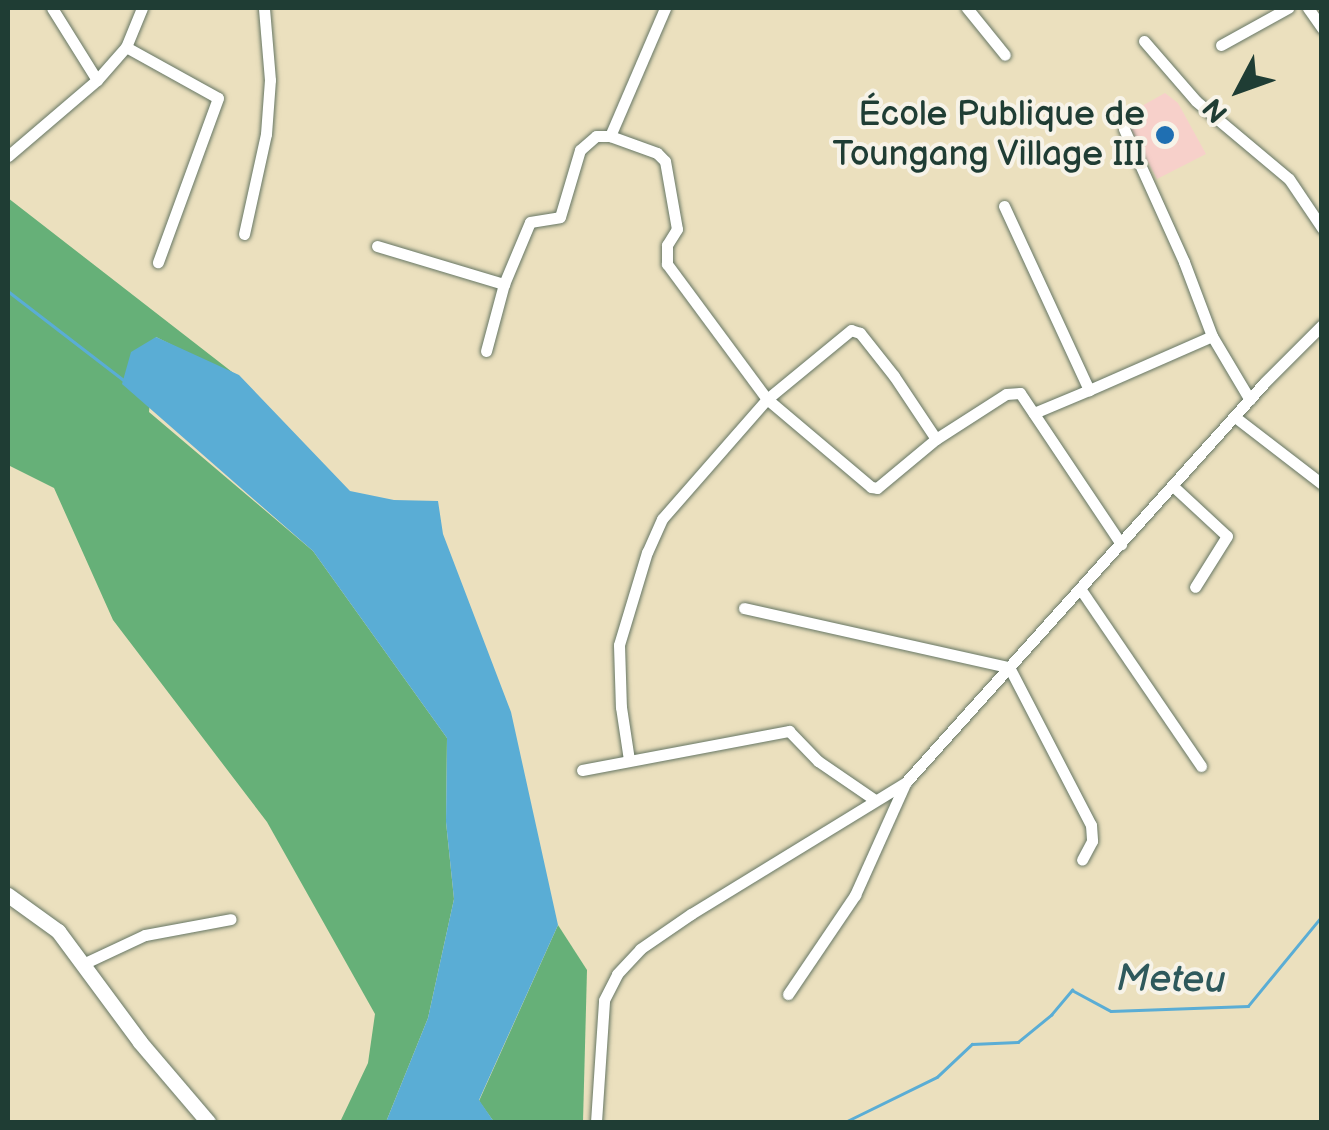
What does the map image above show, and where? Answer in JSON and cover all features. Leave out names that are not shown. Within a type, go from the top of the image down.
[{"type":"street","points":[[52,8],[98,80]]},
{"type":"street","points":[[8,156],[98,80],[126,47],[142,8]]},
{"type":"street","points":[[244,234],[266,134],[270,80],[264,8]]},
{"type":"street","points":[[610,136],[665,8]]},
{"type":"street","points":[[967,8],[1005,54]]},
{"type":"street","points":[[1221,45],[1288,8]]},
{"type":"street","points":[[1308,8],[1322,28]]},
{"type":"street","points":[[1144,41],[1196,101],[1289,180],[1322,228]]},
{"type":"street","points":[[126,47],[214,92],[218,98],[158,262]]},
{"type":"street","points":[[1124,129],[1184,262],[1212,336],[1250,400]]},
{"type":"street","points":[[486,350],[504,284],[530,222],[560,217],[580,150],[596,136],[610,136],[657,153],[666,161],[677,229],[664,254],[667,264],[767,399],[871,487],[877,488],[936,439],[1014,392],[1034,413],[1121,544]]},
{"type":"street","points":[[1004,206],[1089,390]]},
{"type":"street","points":[[376,246],[504,284]]},
{"type":"street","points":[[788,994],[855,895],[890,808],[906,782],[1250,400],[1322,326]]},
{"type":"street","points":[[629,760],[620,707],[619,645],[647,552],[662,519],[767,399],[851,330],[860,333],[894,376],[936,439]]},
{"type":"street","points":[[1034,413],[1212,336]]},
{"type":"street","points":[[1235,417],[1322,484]]},
{"type":"street","points":[[1174,487],[1227,536],[1196,587]]},
{"type":"street","points":[[1080,590],[1202,766]]},
{"type":"street","points":[[744,608],[1009,667],[1091,824],[1092,840],[1082,860]]},
{"type":"street","points":[[582,770],[789,730],[818,760],[875,800]]},
{"type":"street","points":[[596,1122],[604,1000],[617,974],[640,949],[906,782]]},
{"type":"street","points":[[8,895],[58,931],[140,1042],[208,1122]]},
{"type":"street","points":[[85,963],[145,935],[230,919]]},
{"type":"shaded area","name":"École Publique de Toungang Village III","points":[[1165,93],[1178,103],[1206,154],[1157,179],[1124,116]]},
{"type":"green space","points":[[8,198],[245,382],[156,337],[149,412],[313,551],[447,738],[446,822],[454,899],[428,1018],[386,1122],[340,1122],[368,1063],[375,1014],[267,822],[113,620],[54,488],[8,465]]},
{"type":"green space","points":[[558,925],[587,970],[583,1122],[494,1122],[479,1101]]},
{"type":"water","points":[[156,337],[239,375],[350,491],[394,500],[438,501],[443,534],[511,712],[558,925],[479,1100],[494,1122],[386,1122],[428,1018],[454,899],[446,822],[447,738],[313,551],[122,384],[131,352]]},
{"type":"waterway","points":[[8,291],[125,381]]},
{"type":"waterway","name":"Meteu","points":[[845,1122],[937,1077],[972,1044],[1018,1042],[1051,1015],[1072,990],[1111,1011],[1248,1006],[1322,916]]},
{"type":"place","name":"École Publique de Toungang Village III","points":[[1165,135]]}]
